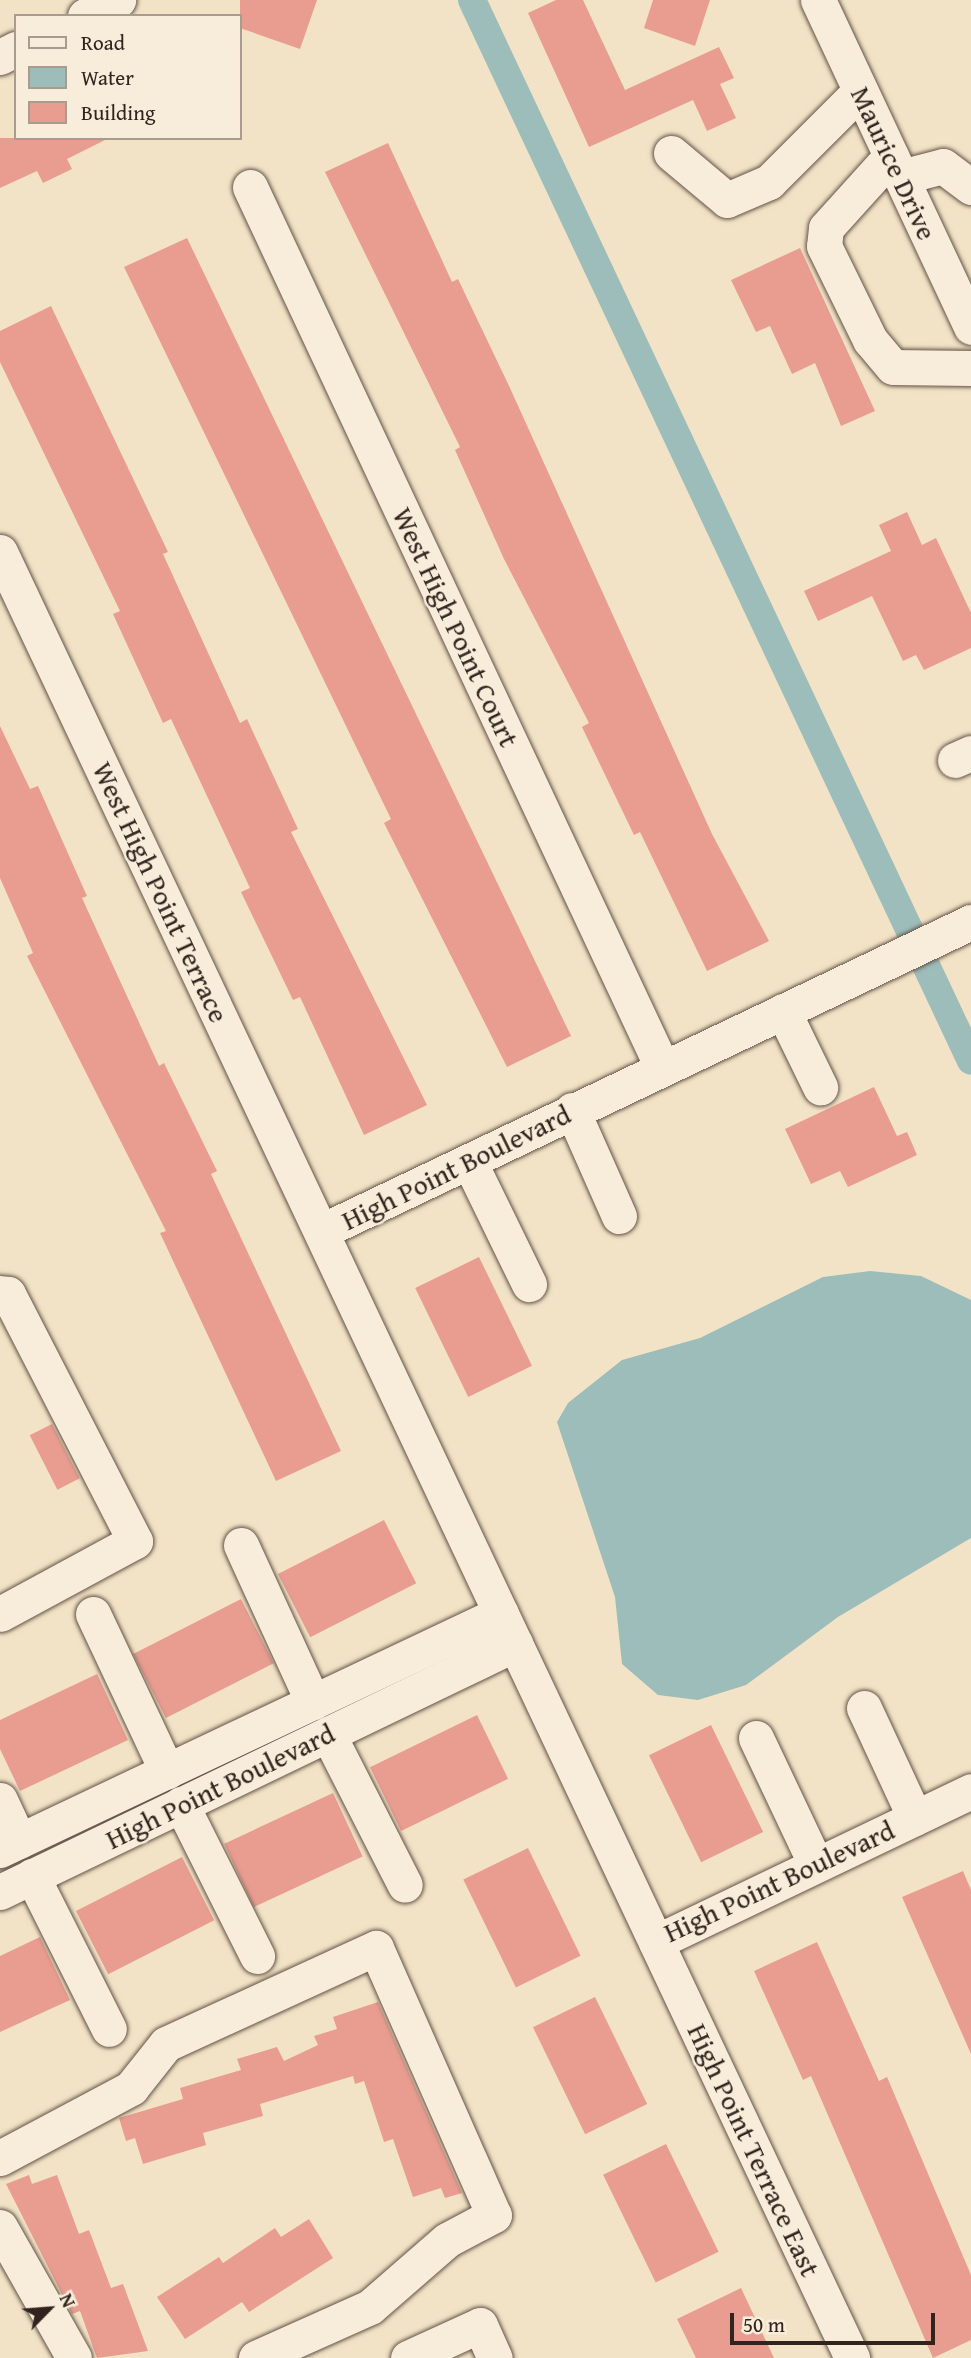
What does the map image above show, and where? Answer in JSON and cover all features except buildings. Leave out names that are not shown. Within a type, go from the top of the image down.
[{"type":"street","points":[[89,14],[118,0]]},
{"type":"street","name":"Maurice Drive","points":[[818,0],[971,327]]},
{"type":"street","points":[[671,153],[727,200],[769,182],[860,91]]},
{"type":"street","points":[[971,187],[957,162],[896,166],[825,228],[824,246],[870,340],[893,366],[971,368]]},
{"type":"street","name":"West High Point Court","points":[[250,187],[662,1067]]},
{"type":"street","name":"West High Point Terrace","points":[[0,552],[322,1231]]},
{"type":"street","name":"High Point Boulevard","points":[[957,929],[322,1231],[656,1942],[971,1791]]},
{"type":"street","points":[[783,1011],[820,1087]]},
{"type":"street","points":[[572,1110],[618,1216]]},
{"type":"street","points":[[469,1161],[529,1284]]},
{"type":"street","points":[[0,1293],[8,1294],[135,1541],[0,1614]]},
{"type":"street","points":[[242,1545],[313,1702]]},
{"type":"street","points":[[93,1614],[167,1771]]},
{"type":"street","name":"High Point Boulevard","points":[[10,1846],[313,1702],[508,1629]]},
{"type":"street","name":"High Point Boulevard","points":[[0,1892],[328,1734],[508,1629]]},
{"type":"street","points":[[864,1708],[915,1818]]},
{"type":"street","points":[[328,1734],[405,1885]]},
{"type":"street","points":[[756,1738],[816,1865]]},
{"type":"street","points":[[0,1800],[10,1846]]},
{"type":"street","points":[[181,1804],[257,1956]]},
{"type":"street","points":[[32,1876],[109,2029]]},
{"type":"street","name":"High Point Terrace East","points":[[656,1942],[852,2358]]},
{"type":"street","points":[[0,2158],[131,2088],[166,2044],[376,1948],[494,2215],[447,2240],[370,2307],[256,2358]]},
{"type":"street","points":[[0,2227],[74,2358]]},
{"type":"street","points":[[408,2358],[480,2325],[495,2358]]},
{"type":"water","points":[[870,1271],[921,1276],[971,1300],[971,1538],[838,1617],[746,1685],[698,1700],[658,1695],[622,1664],[615,1597],[557,1422],[568,1403],[622,1360],[700,1338],[823,1277]]},
{"type":"waterway","points":[[472,0],[971,1061]]}]
